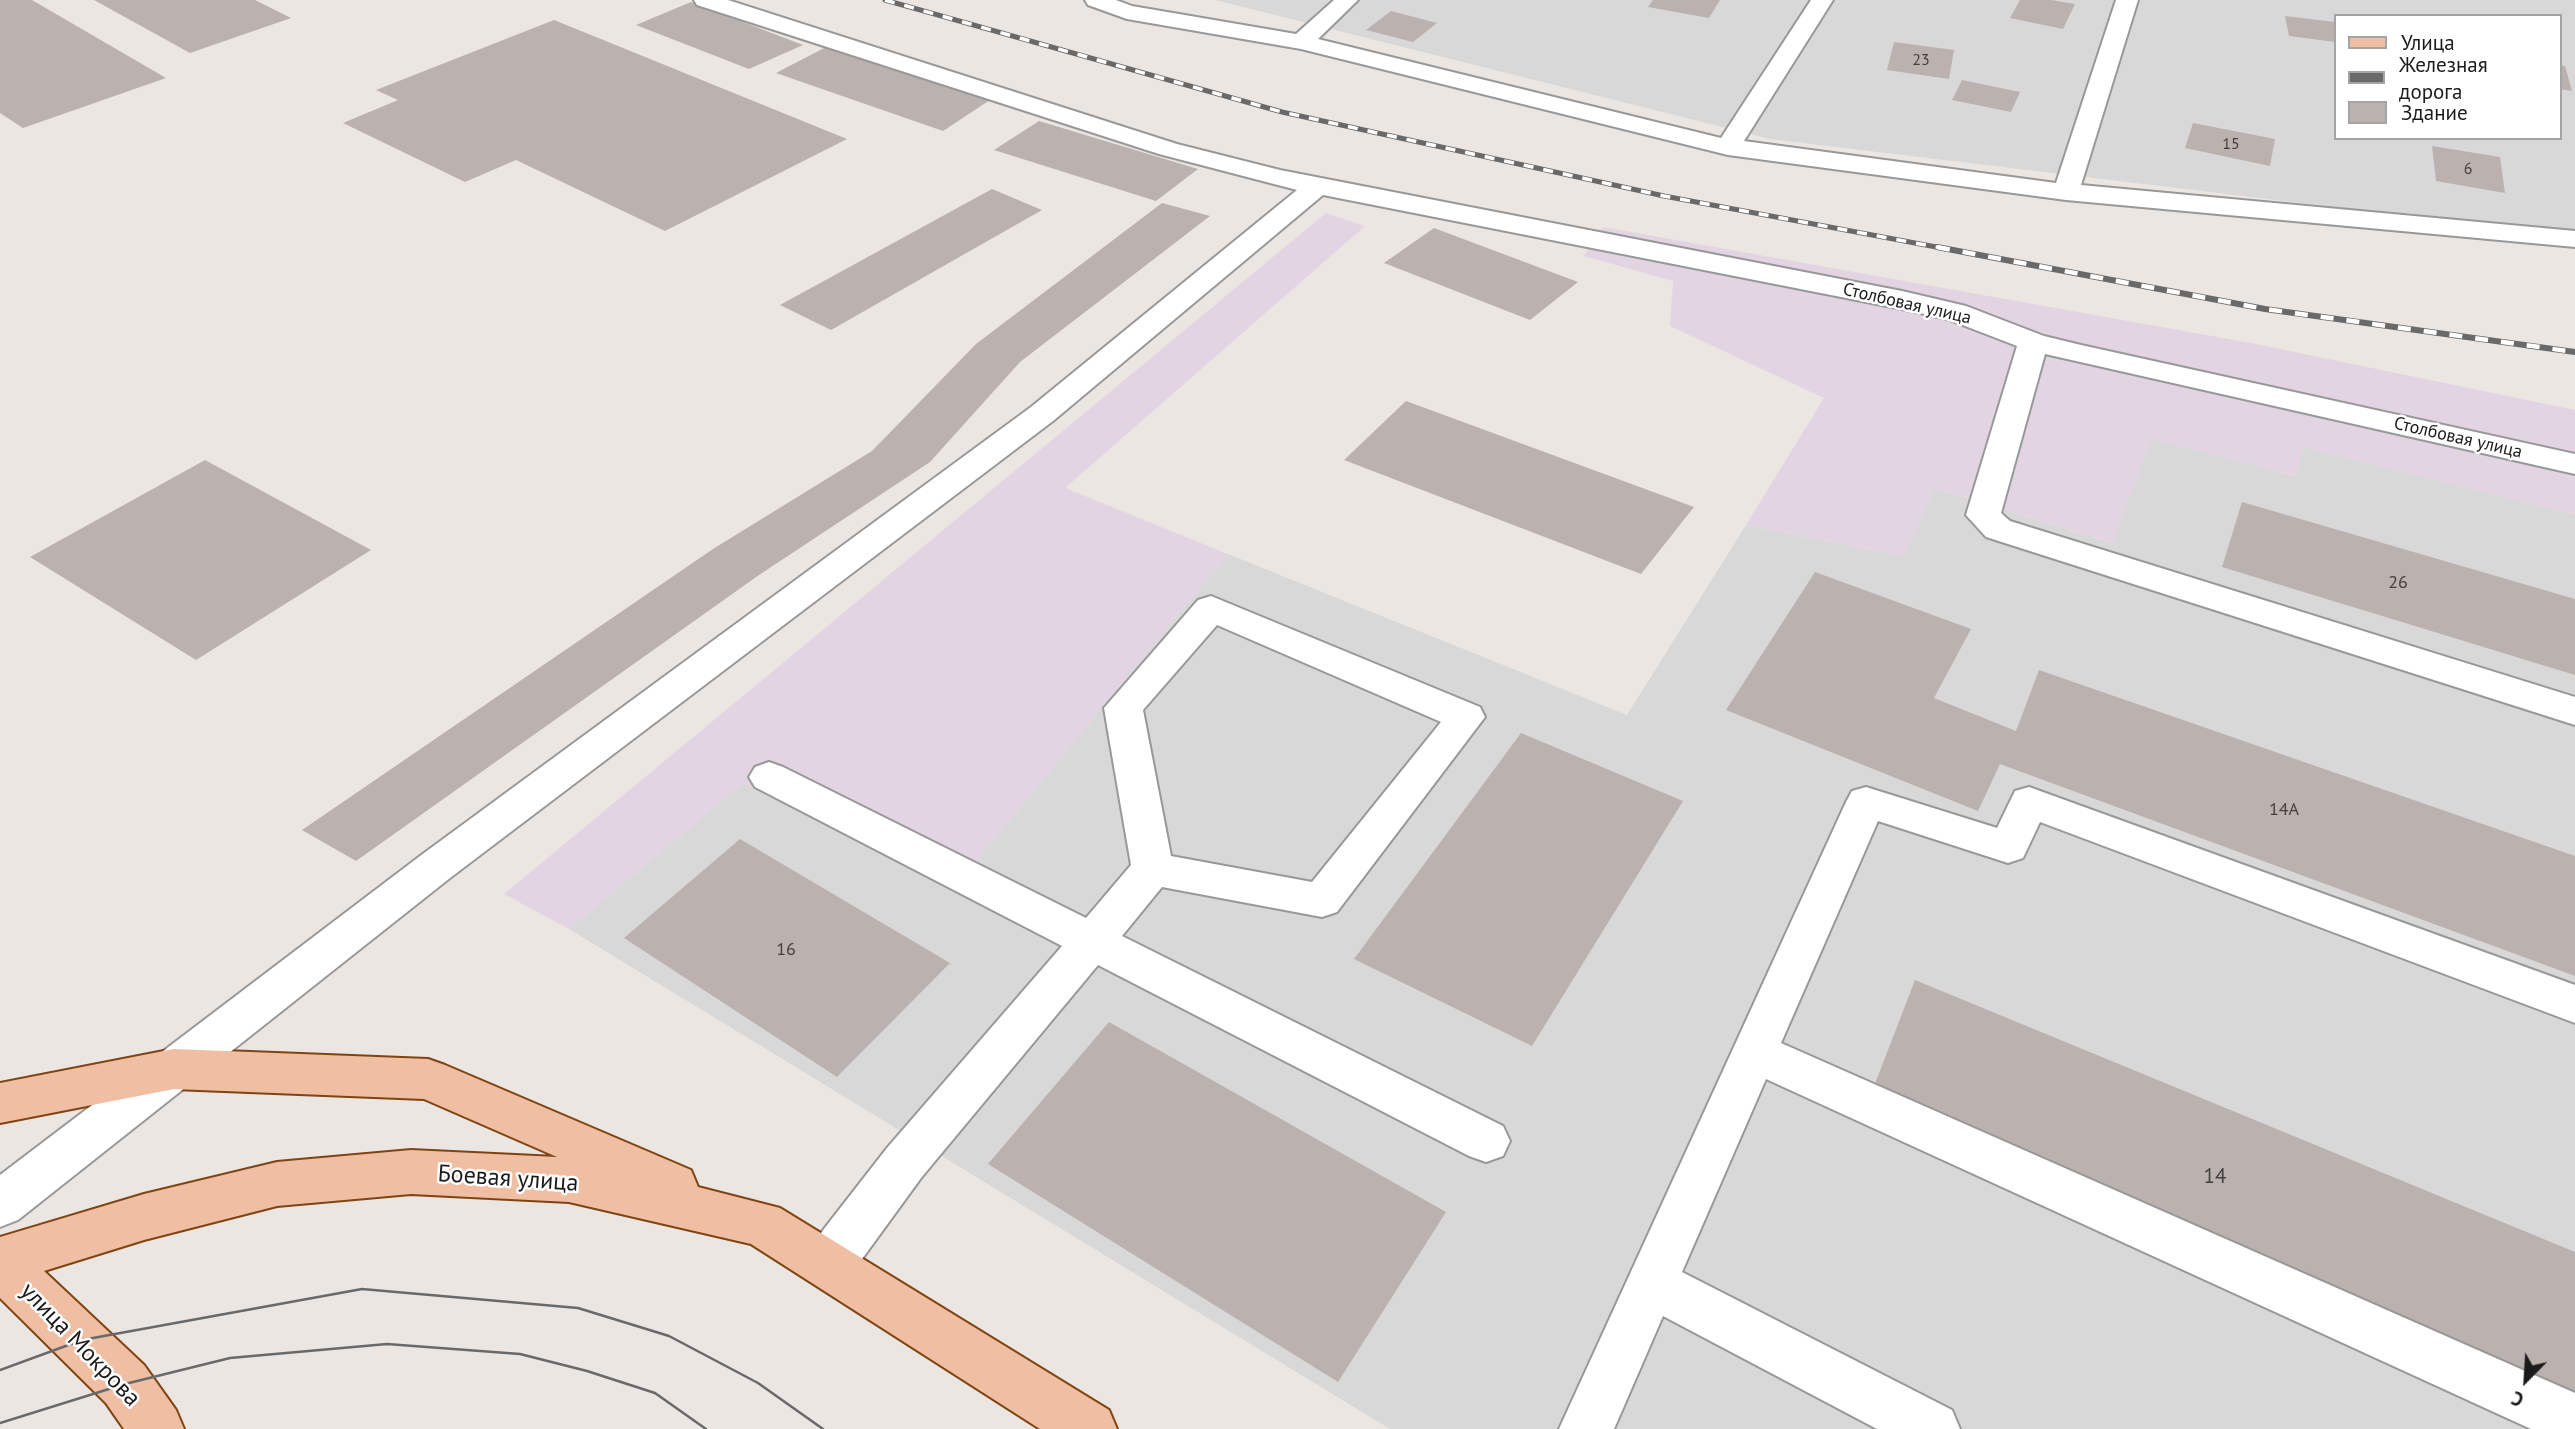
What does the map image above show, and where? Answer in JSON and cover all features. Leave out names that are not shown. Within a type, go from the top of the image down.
[{"type":"main road","points":[[0,1102],[174,1069],[428,1079],[762,1224]]},
{"type":"main road","name":"Боевая улица","points":[[0,1262],[144,1217],[277,1184],[411,1172],[569,1180],[762,1224],[1090,1429]]},
{"type":"main road","name":"улица Мокрова","points":[[0,1262],[116,1375],[157,1429]]},
{"type":"street","name":"Столбовая улица","points":[[705,0],[1168,149],[1316,187],[1902,300],[1956,312],[2033,342],[2575,464]]},
{"type":"street","points":[[1096,0],[1128,12],[1301,42],[1728,147],[2066,192],[2575,239]]},
{"type":"street","points":[[1301,42],[1347,0]]},
{"type":"street","points":[[1728,147],[1822,0]]},
{"type":"street","points":[[2066,192],[2127,0]]},
{"type":"street","points":[[0,1204],[671,689],[1042,414],[1316,187]]},
{"type":"street","points":[[2033,342],[1983,516],[1998,529],[2575,711]]},
{"type":"street","points":[[1211,608],[1466,717],[1322,900],[1153,869],[1123,708],[1211,608]]},
{"type":"street","points":[[769,777],[1486,1141]]},
{"type":"street","points":[[1586,1429],[1866,802],[2008,847],[2029,803],[2575,1004]]},
{"type":"street","points":[[828,1264],[904,1163],[1153,869]]},
{"type":"street","points":[[1753,1052],[2575,1421]]},
{"type":"street","points":[[1651,1283],[1933,1429]]},
{"type":"shaded area","points":[[1215,0],[2575,0],[2575,236],[1770,139]]},
{"type":"shaded area","points":[[1326,213],[1365,226],[1065,488],[1228,554],[958,883],[743,783],[569,929],[504,894]]},
{"type":"shaded area","points":[[1603,227],[2251,343],[2575,410],[2575,514],[2303,447],[2296,476],[2151,439],[2113,543],[1935,488],[1904,556],[1746,525],[1824,398],[1670,326],[1673,281],[1584,256]]},
{"type":"shaded area","points":[[2151,438],[2295,476],[2303,447],[2575,514],[2575,1429],[1390,1429],[569,929],[743,783],[958,883],[1228,554],[1627,715],[1746,525],[1903,556],[1934,488],[2112,543]]},
{"type":"building","points":[[0,0],[32,0],[166,78],[23,128],[0,113]]},
{"type":"building","points":[[94,0],[255,0],[291,18],[190,53]]},
{"type":"building","points":[[1653,0],[1720,0],[1709,18],[1648,7]]},
{"type":"building","points":[[2020,0],[2051,0],[2075,4],[2063,29],[2010,18]]},
{"type":"building","points":[[691,2],[803,45],[749,69],[636,25]]},
{"type":"building","points":[[1391,11],[1437,23],[1413,42],[1366,30]]},
{"type":"building","points":[[2285,16],[2334,22],[2334,42],[2289,36]]},
{"type":"building","points":[[554,20],[847,139],[665,231],[516,160],[465,182],[343,123],[398,100],[376,90]]},
{"type":"building","points":[[1894,42],[1954,50],[1949,79],[1887,70]]},
{"type":"building","points":[[828,46],[990,100],[943,131],[776,73]]},
{"type":"building","points":[[2561,65],[2565,66],[2572,91],[2561,89]]},
{"type":"building","points":[[1962,80],[2020,92],[2011,112],[1952,100]]},
{"type":"building","points":[[1039,121],[1198,169],[1156,201],[994,150]]},
{"type":"building","points":[[2193,123],[2275,139],[2270,166],[2185,148]]},
{"type":"building","points":[[2432,146],[2500,157],[2505,193],[2436,181]]},
{"type":"building","points":[[992,189],[1042,210],[831,330],[780,305]]},
{"type":"building","points":[[1162,203],[1210,216],[1020,362],[930,462],[759,575],[356,861],[302,830],[713,549],[872,451],[976,344]]},
{"type":"building","points":[[1434,228],[1578,282],[1530,320],[1384,263]]},
{"type":"building","points":[[1406,401],[1694,507],[1641,574],[1344,460]]},
{"type":"building","points":[[205,460],[371,550],[196,660],[30,557]]},
{"type":"building","points":[[2242,502],[2575,599],[2575,675],[2222,567]]},
{"type":"building","points":[[1815,572],[1971,629],[1934,698],[2016,731],[2039,670],[2575,856],[2575,976],[2000,764],[1978,811],[1726,710]]},
{"type":"building","points":[[1521,733],[1683,801],[1532,1046],[1354,959]]},
{"type":"building","points":[[740,839],[950,963],[837,1077],[624,938]]},
{"type":"building","points":[[1915,980],[2575,1252],[2575,1414],[1868,1102]]},
{"type":"building","points":[[1109,1022],[1446,1212],[1338,1382],[988,1164]]},
{"type":"tram line","points":[[0,1370],[82,1340],[362,1289],[578,1308],[669,1336],[758,1383],[823,1429]]},
{"type":"tram line","points":[[0,1423],[125,1384],[230,1358],[387,1344],[520,1354],[587,1371],[655,1393],[706,1429]]},
{"type":"railway","points":[[885,0],[1282,112],[1664,196],[1947,249]]},
{"type":"railway","points":[[1937,247],[2265,309],[2575,352]]}]
